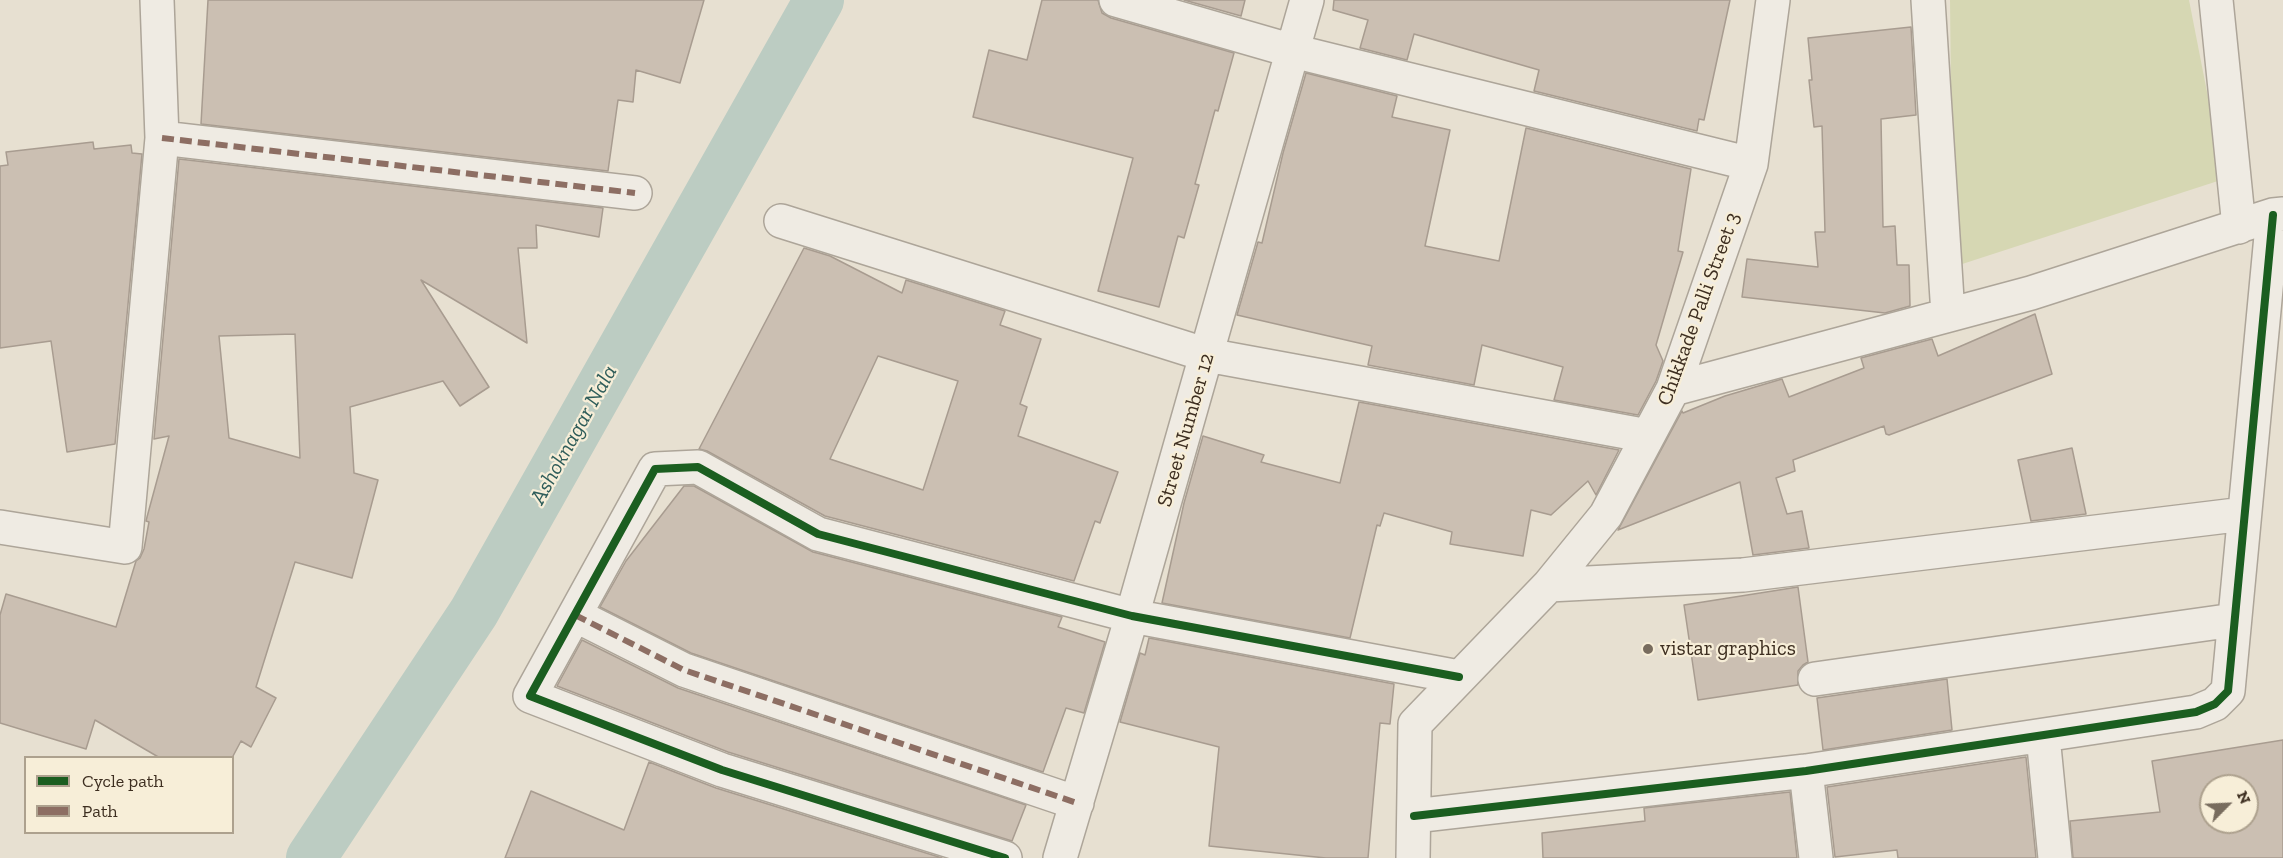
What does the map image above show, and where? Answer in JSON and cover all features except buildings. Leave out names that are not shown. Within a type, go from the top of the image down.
[{"type":"street","points":[[0,527],[125,547],[162,138],[157,0]]},
{"type":"street","points":[[1116,0],[1293,51],[1751,164]]},
{"type":"street","name":"Street Number 12","points":[[1060,858],[1132,616],[1307,0]]},
{"type":"street","name":"Chikkade Palli Street 3","points":[[1413,858],[1415,724],[1549,585],[1605,514],[1673,389],[1751,164],[1773,0]]},
{"type":"street","points":[[1928,0],[1948,315]]},
{"type":"street","points":[[2216,0],[2239,227]]},
{"type":"street","points":[[162,138],[635,193]]},
{"type":"street","points":[[1414,816],[1806,771],[2043,736],[2196,712],[2215,704],[2228,691],[2244,514],[2278,214],[2031,293],[1673,389]]},
{"type":"street","points":[[781,221],[1207,355],[1648,436]]},
{"type":"street","points":[[1005,858],[723,770],[530,696],[655,469],[698,467],[818,534],[1132,616],[1459,676]]},
{"type":"street","points":[[1549,585],[1743,575],[2244,514]]},
{"type":"street","points":[[575,615],[684,670],[1077,803]]},
{"type":"street","points":[[1815,679],[2234,620]]},
{"type":"street","points":[[2043,736],[2055,858]]},
{"type":"street","points":[[1806,771],[1815,858]]},
{"type":"green space","points":[[1950,0],[2189,0],[2224,179],[1953,267]]},
{"type":"waterway","name":"Ashoknagar Nala","points":[[311,858],[474,612],[819,0]]},
{"type":"marked path","points":[[162,138],[635,193]]},
{"type":"marked path","points":[[575,615],[684,670],[1077,803]]},
{"type":"cycle path","points":[[1414,816],[1806,771],[2196,712],[2215,704],[2228,691],[2273,215]]},
{"type":"cycle path","points":[[1005,858],[722,770],[530,696],[655,469],[698,467],[818,534],[1132,616],[1459,677]]},
{"type":"place","name":"vistar graphics","points":[[1648,649]]}]
